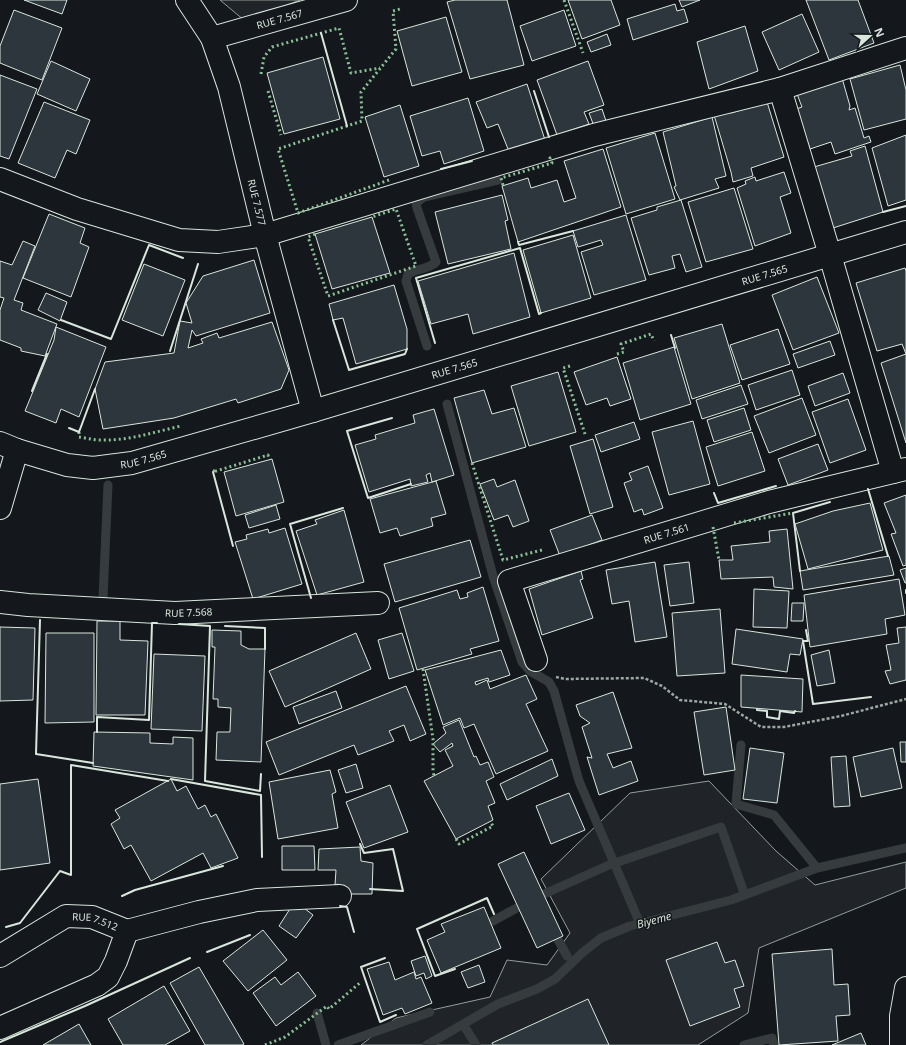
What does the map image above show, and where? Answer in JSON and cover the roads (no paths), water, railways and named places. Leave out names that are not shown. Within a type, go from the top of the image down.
[{"type":"street","name":"RUE 7.577","points":[[187,0],[212,38],[229,87],[265,235],[313,411]]},
{"type":"street","name":"RUE 7.567","points":[[212,38],[333,2]]},
{"type":"street","points":[[0,179],[77,209],[180,240],[218,242],[265,235],[594,135],[780,89],[906,48]]},
{"type":"street","points":[[780,89],[830,255],[900,471]]},
{"type":"street","name":"RUE 7.565","points":[[8,447],[67,465],[93,468],[132,463],[313,411],[906,232]]},
{"type":"street","points":[[0,508],[8,447]]},
{"type":"street","name":"RUE 7.561","points":[[536,660],[509,581],[769,502],[900,471]]},
{"type":"street","name":"RUE 7.568","points":[[0,602],[175,614],[378,603]]},
{"type":"street","points":[[127,930],[198,912],[257,900],[340,896]]},
{"type":"street","name":"RUE 7.512","points":[[0,956],[66,916],[92,917],[127,930],[116,961],[108,976],[97,985],[0,1028]]},
{"type":"street","points":[[901,1045],[901,1016],[906,988]]},
{"type":"waterway","points":[[427,346],[406,281],[408,274],[430,266],[436,262],[416,203],[424,197],[498,180]]},
{"type":"waterway","points":[[447,404],[493,576],[522,662],[530,671],[549,682],[554,691],[579,781],[638,919]]},
{"type":"waterway","points":[[103,598],[108,485]]},
{"type":"waterway","points":[[741,745],[736,804],[774,815],[817,868]]},
{"type":"waterway","points":[[493,921],[535,898],[609,865],[721,827],[743,890]]},
{"type":"waterway","name":"Biyeme","points":[[427,1045],[498,1004],[537,989],[555,979],[582,953],[601,938],[630,926],[731,900],[817,868],[906,848]]},
{"type":"waterway","points":[[552,929],[567,956]]},
{"type":"waterway","points":[[338,1045],[430,1012]]},
{"type":"waterway","points":[[317,1013],[326,1045]]},
{"type":"waterway","points":[[466,1029],[476,1045]]},
{"type":"waterway","points":[[744,1045],[772,1038],[774,1045]]}]
